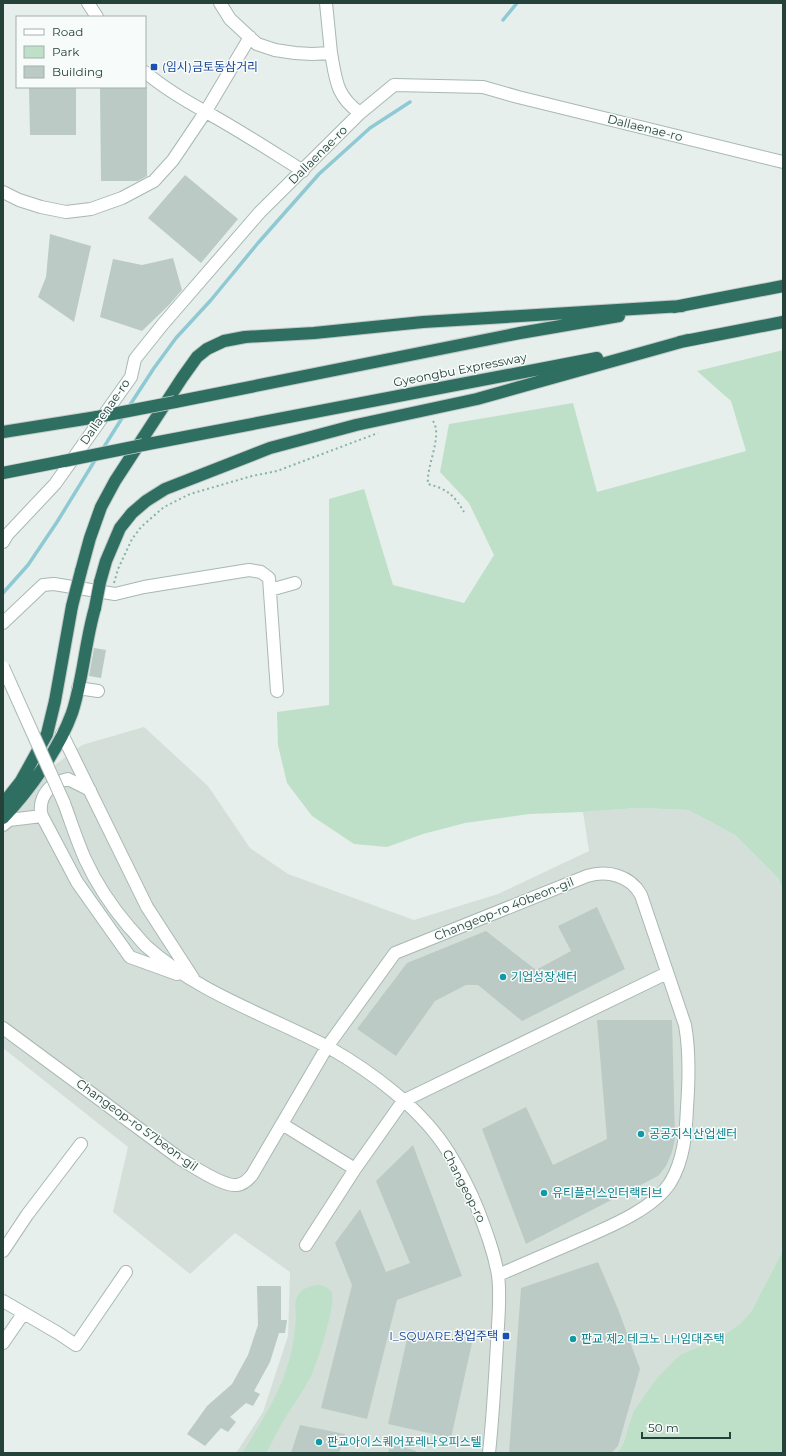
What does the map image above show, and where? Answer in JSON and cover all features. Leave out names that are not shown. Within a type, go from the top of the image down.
[{"type":"highway","name":"Gyeongbu Expressway","points":[[3,432],[97,417],[520,333],[682,306],[783,286]]},
{"type":"highway","points":[[3,804],[21,781],[47,734],[55,701],[72,606],[90,538],[101,507],[115,481],[182,378],[197,357],[207,349],[224,341],[244,337],[314,333],[423,322],[682,306]]},
{"type":"highway","name":"Gyeongbu Expressway","points":[[3,473],[783,322]]},
{"type":"highway","points":[[3,818],[30,787],[62,734],[72,712],[100,582],[106,561],[120,528],[132,513],[146,501],[165,489],[270,448],[477,398],[688,340]]},
{"type":"highway","points":[[3,791],[21,781]]},
{"type":"street","points":[[88,3],[95,16]]},
{"type":"street","points":[[220,3],[230,19],[257,44],[275,50],[312,54],[331,54]]},
{"type":"street","points":[[326,3],[331,54],[336,80],[343,98],[352,108],[360,113]]},
{"type":"street","points":[[3,192],[41,207],[66,212],[91,209],[122,198],[154,181],[172,160],[206,112],[250,37]]},
{"type":"street","points":[[146,73],[188,103],[206,112],[303,171]]},
{"type":"street","name":"Dallaenae-ro","points":[[3,542],[7,535],[55,484],[131,377],[136,359],[163,324],[260,212],[360,113],[394,85],[483,86],[518,97],[783,162]]},
{"type":"street","points":[[3,623],[43,585],[54,584],[115,594],[144,587],[249,570],[261,572],[269,578],[278,691]]},
{"type":"street","points":[[270,590],[295,583]]},
{"type":"street","points":[[3,667],[64,803],[86,860],[106,895],[122,918],[145,945],[173,967],[195,980]]},
{"type":"street","points":[[78,688],[98,691]]},
{"type":"street","points":[[62,734],[148,907],[195,980]]},
{"type":"street","points":[[90,790],[68,778],[54,784],[43,797],[40,808],[42,816],[77,882],[130,957],[195,980]]},
{"type":"street","points":[[3,825],[9,820],[42,816]]},
{"type":"street","name":"Changeop-ro 40beon-gil","points":[[327,1047],[397,952],[579,879],[598,873],[617,876],[631,882],[638,889],[685,1025],[688,1044],[689,1074],[686,1125],[684,1144],[677,1168],[664,1191],[651,1203],[599,1231],[498,1275]]},
{"type":"street","points":[[306,1244],[355,1169],[403,1101],[667,973]]},
{"type":"street","name":"Changeop-ro","points":[[195,980],[224,997],[327,1047],[376,1078],[421,1118],[448,1152],[473,1197],[495,1258],[498,1275],[500,1299],[494,1408],[489,1453]]},
{"type":"street","name":"Changeop-ro 57beon-gil","points":[[3,1028],[179,1158],[200,1171],[232,1185],[238,1185],[246,1182],[252,1175],[327,1047]]},
{"type":"street","points":[[282,1124],[355,1169]]},
{"type":"street","points":[[3,1251],[27,1215],[81,1144]]},
{"type":"street","points":[[3,1301],[76,1345],[126,1272]]},
{"type":"street","points":[[3,1343],[23,1314]]},
{"type":"path","points":[[431,418],[437,431],[427,476],[428,484],[440,487],[451,494],[464,512]]},
{"type":"path","points":[[115,594],[114,582],[118,569],[132,539],[141,527],[164,507],[190,494],[244,478],[277,471],[384,431]]},
{"type":"shaded area","points":[[144,727],[208,786],[250,848],[288,874],[414,920],[498,894],[589,851],[583,812],[638,808],[688,810],[735,835],[778,878],[783,890],[783,1250],[752,1310],[741,1323],[720,1338],[681,1354],[633,1412],[623,1444],[617,1453],[236,1453],[263,1412],[288,1336],[290,1272],[235,1233],[190,1274],[113,1212],[128,1147],[3,1048],[3,803],[82,745]]},
{"type":"green space","points":[[783,350],[783,890],[778,878],[735,835],[688,810],[638,808],[529,814],[465,823],[423,834],[387,847],[354,844],[312,816],[287,783],[278,745],[277,712],[329,705],[329,499],[364,489],[393,585],[464,603],[494,555],[469,503],[440,472],[449,424],[573,403],[597,492],[746,451],[731,401],[697,371]]},
{"type":"green space","points":[[783,1250],[783,1453],[617,1453],[623,1444],[633,1412],[657,1378],[681,1354],[720,1338],[741,1323],[752,1310]]},
{"type":"green space","points":[[317,1285],[324,1286],[329,1289],[332,1293],[332,1300],[329,1322],[311,1376],[266,1453],[242,1453],[272,1403],[284,1377],[293,1345],[297,1297],[305,1288]]},
{"type":"building","points":[[147,87],[147,176],[138,181],[101,181],[100,88]]},
{"type":"building","points":[[29,88],[76,88],[76,135],[30,135]]},
{"type":"building","points":[[185,175],[238,219],[201,263],[148,218]]},
{"type":"building","points":[[50,234],[91,246],[74,322],[38,297],[46,277]]},
{"type":"building","points":[[173,258],[182,290],[142,331],[100,317],[113,259],[142,265]]},
{"type":"building","points":[[94,648],[106,650],[101,678],[89,676]]},
{"type":"building","name":"기업성장센터","points":[[597,907],[625,969],[522,1021],[478,985],[466,985],[435,1001],[396,1056],[357,1029],[407,963],[486,931],[536,970],[571,951],[558,926]]},
{"type":"building","name":"공공지식산업센터","points":[[597,1020],[672,1020],[675,1139],[672,1152],[666,1166],[658,1176],[526,1244],[482,1129],[526,1107],[553,1165],[607,1139]]},
{"type":"building","points":[[413,1145],[462,1276],[397,1300],[367,1419],[321,1408],[352,1285],[335,1243],[360,1209],[386,1272],[410,1263],[376,1181]]},
{"type":"building","name":"판교 제2 테크노 LH임대주택","points":[[598,1262],[618,1309],[640,1369],[618,1446],[611,1453],[509,1453],[521,1288]]},
{"type":"building","points":[[257,1286],[281,1286],[281,1320],[287,1320],[285,1333],[279,1333],[270,1362],[254,1391],[260,1394],[253,1406],[246,1403],[230,1417],[236,1422],[228,1432],[221,1428],[205,1446],[187,1434],[207,1406],[232,1384],[248,1355],[258,1325]]},
{"type":"building","points":[[409,1330],[472,1343],[451,1438],[388,1424]]},
{"type":"building","name":"판교아이스퀘어포레나오피스텔","points":[[300,1425],[345,1434],[339,1453],[291,1453]]},
{"type":"building","name":"판교아이스퀘어포레나오피스텔","points":[[391,1443],[416,1451],[416,1453],[388,1453]]},
{"type":"waterway","points":[[503,20],[517,3]]},
{"type":"waterway","points":[[128,408],[176,338],[211,300],[258,243],[319,174],[370,128],[410,102]]},
{"type":"waterway","points":[[102,450],[124,415]]},
{"type":"waterway","points":[[3,593],[28,565],[57,522],[97,457]]},
{"type":"place","name":"(임시)금토동삼거리","points":[[154,67]]},
{"type":"place","name":"기업성장센터","points":[[503,977]]},
{"type":"place","name":"공공지식산업센터","points":[[641,1134]]},
{"type":"place","name":"유티플러스인터랙티브","points":[[544,1193]]},
{"type":"place","name":"I_SQUARE.창업주택","points":[[506,1336]]},
{"type":"place","name":"판교 제2 테크노 LH임대주택","points":[[573,1339]]},
{"type":"place","name":"판교아이스퀘어포레나오피스텔","points":[[319,1442]]}]
